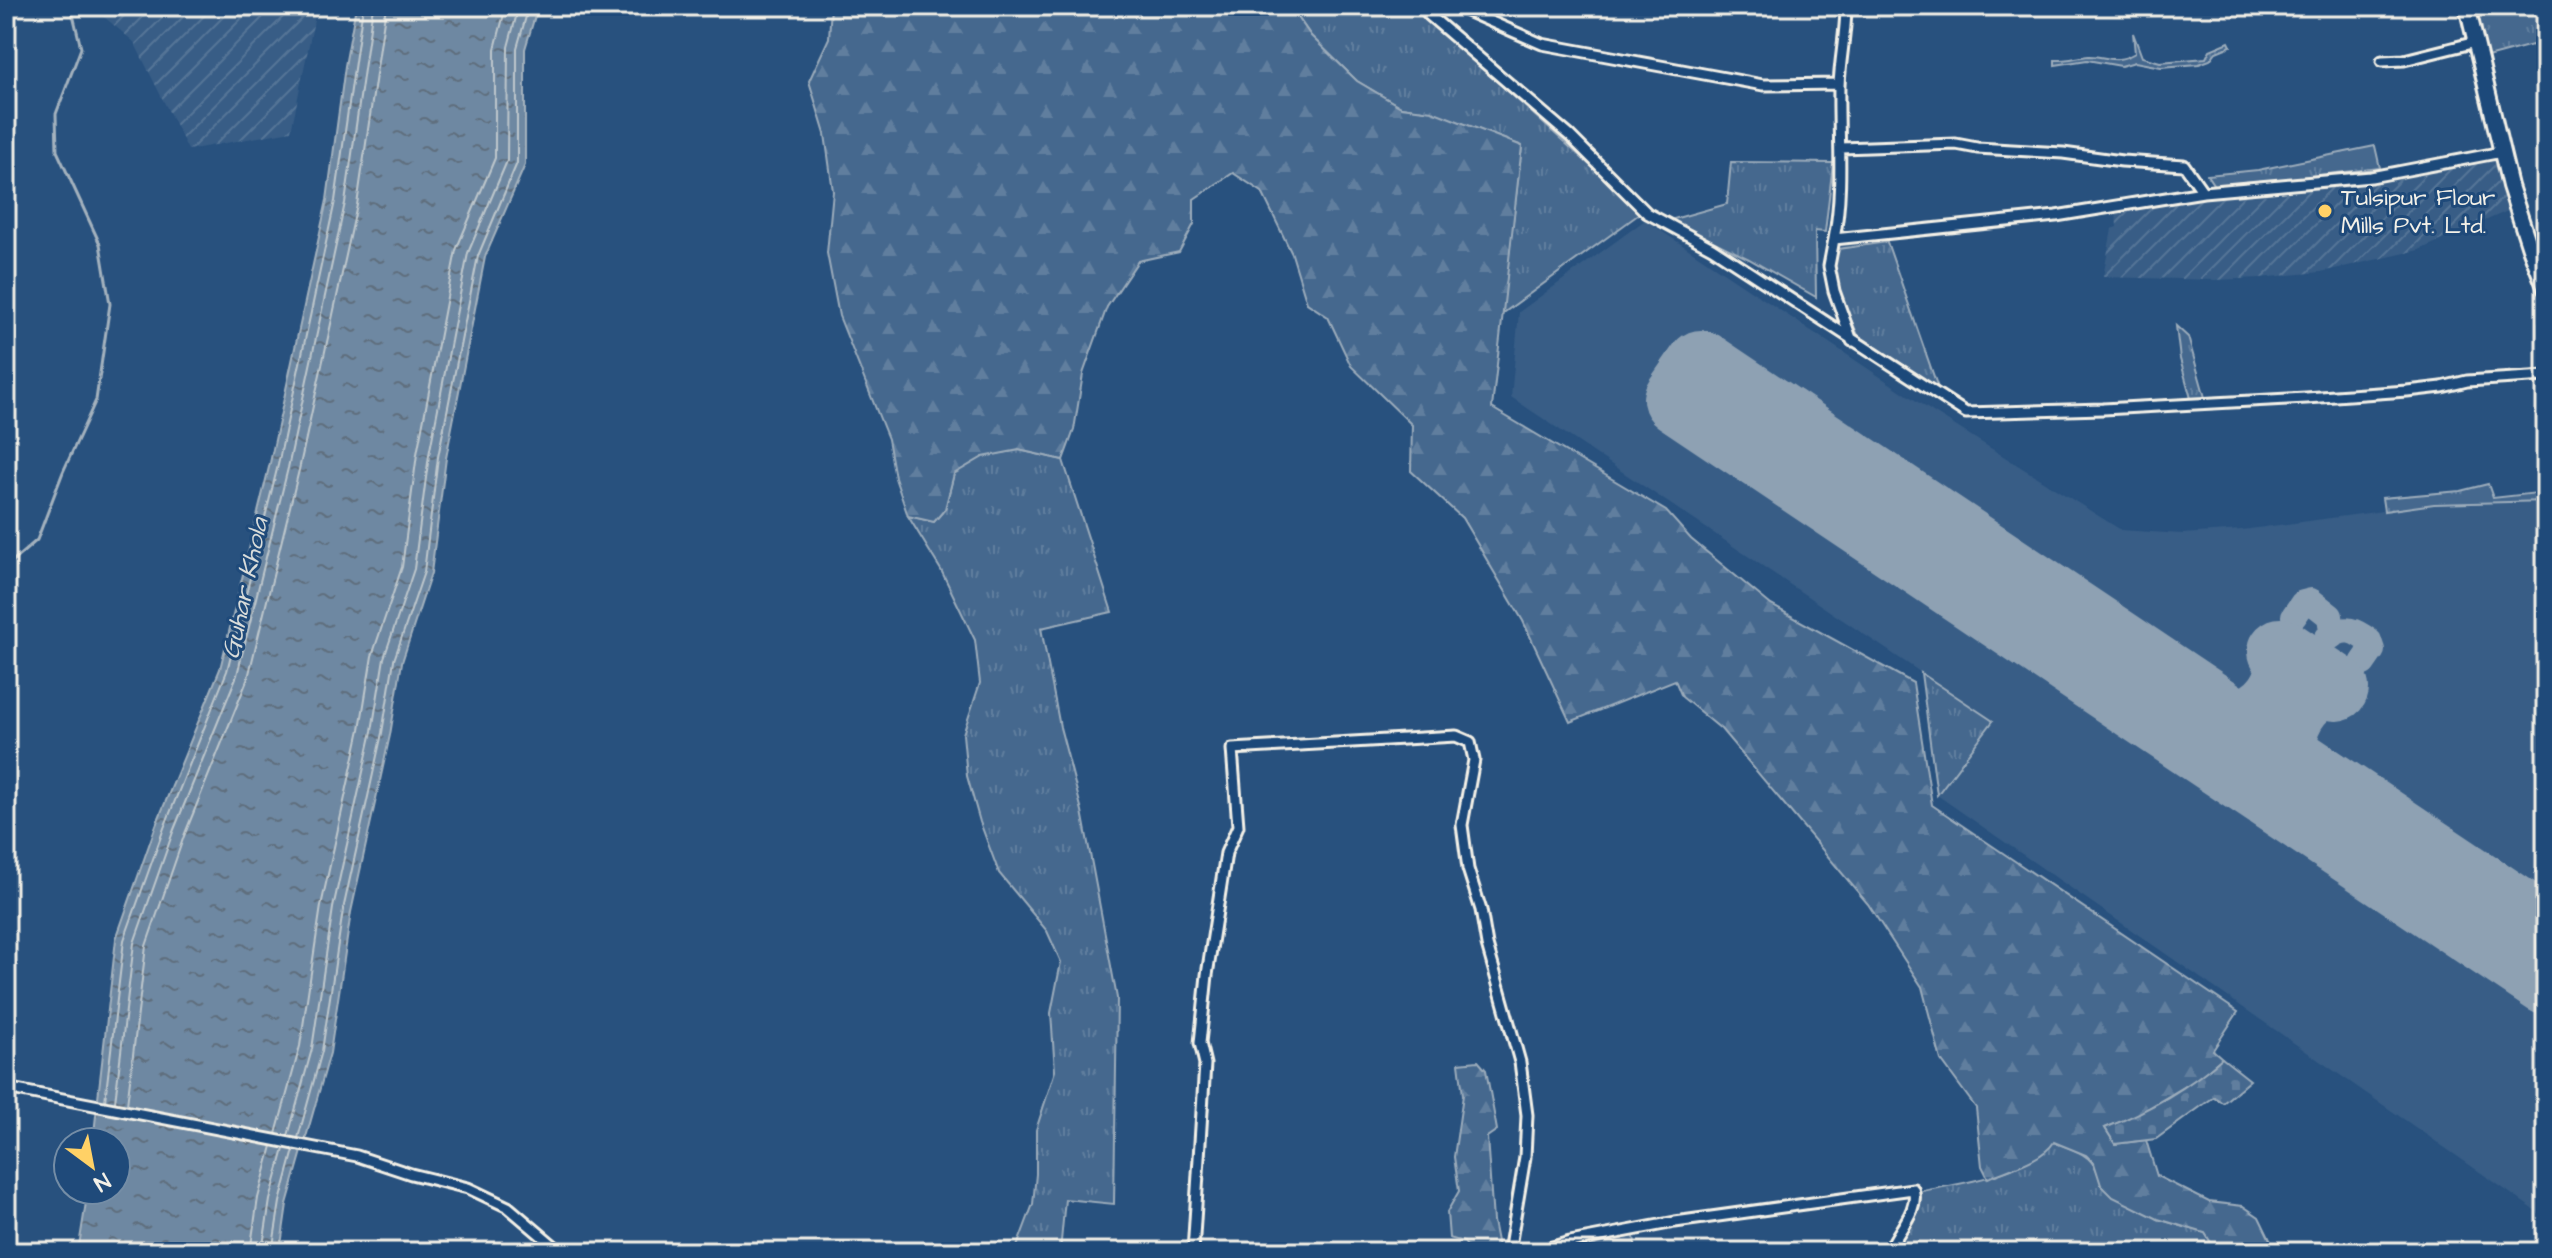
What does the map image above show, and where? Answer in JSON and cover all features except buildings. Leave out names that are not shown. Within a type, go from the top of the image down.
[{"type":"main road","points":[[2467,6],[2502,152],[2526,236],[2546,289]]},
{"type":"street","points":[[1422,6],[1452,36],[1570,136],[1647,213],[1712,248],[1966,413],[2306,398],[2546,376]]},
{"type":"street","points":[[1455,6],[1542,44],[1763,85],[1839,84]]},
{"type":"street","points":[[1846,6],[1846,38],[1839,84],[1841,148],[1838,216],[1829,266],[1834,291],[1852,341]]},
{"type":"street","points":[[2382,61],[2404,60],[2476,42]]},
{"type":"street","points":[[1841,148],[1956,144],[2184,165],[2203,192]]},
{"type":"street","points":[[1834,239],[2056,216],[2203,192],[2371,177],[2502,152]]},
{"type":"street","points":[[2546,324],[2546,335]]},
{"type":"street","points":[[1193,1252],[1205,1064],[1200,1043],[1207,975],[1226,853],[1238,826],[1232,749],[1456,736],[1470,742],[1472,748],[1474,760],[1462,825],[1468,869],[1520,1062],[1527,1115],[1525,1157],[1509,1252]]},
{"type":"street","points":[[6,1088],[357,1156],[468,1188],[508,1207],[561,1252]]},
{"type":"street","points":[[1535,1252],[1585,1238],[1675,1222],[1913,1189],[1915,1198],[1910,1214],[1892,1245],[1893,1252]]},
{"type":"shaded area","points":[[91,6],[317,6],[291,131],[188,150],[134,42]]},
{"type":"shaded area","points":[[2497,158],[2512,209],[2419,250],[2321,272],[2260,278],[2103,277],[2112,229],[2117,227],[2116,211],[2173,201],[2274,194],[2376,182]]},
{"type":"shaded area","points":[[1645,220],[1933,412],[2121,530],[2182,534],[2242,530],[2434,504],[2546,501],[2546,1218],[1937,795],[1993,721],[1511,397],[1519,312]]},
{"type":"green space","points":[[831,6],[1290,6],[1311,36],[1357,81],[1401,107],[1432,111],[1522,146],[1492,408],[1666,511],[1691,539],[1771,605],[1913,683],[1932,805],[2238,1012],[2213,1050],[2222,1058],[2199,1078],[2135,1116],[2105,1128],[2115,1144],[2146,1140],[2157,1176],[2209,1202],[2243,1206],[2259,1217],[2278,1252],[2217,1252],[2205,1233],[2158,1219],[2113,1197],[2101,1185],[2094,1163],[2086,1155],[2054,1142],[2033,1159],[1988,1178],[1982,1166],[1976,1108],[1941,1060],[1922,987],[1868,904],[1721,729],[1682,697],[1675,680],[1570,722],[1523,621],[1462,518],[1411,471],[1412,425],[1351,366],[1328,317],[1307,303],[1292,254],[1262,192],[1233,173],[1194,199],[1194,224],[1179,252],[1138,261],[1107,307],[1083,374],[1074,430],[1063,460],[1019,450],[983,457],[954,474],[945,509],[934,522],[908,516],[895,478],[888,439],[839,316],[827,253],[833,191],[825,134],[809,81],[829,38]]},
{"type":"green space","points":[[1290,6],[1413,6],[1642,212],[1502,314],[1522,146],[1432,112],[1401,107],[1357,81],[1311,36]]},
{"type":"green space","points":[[2474,6],[2546,6],[2546,57],[2532,45],[2487,57]]},
{"type":"green space","points":[[2133,33],[2142,57],[2160,62],[2206,58],[2210,50],[2229,42],[2231,46],[2199,64],[2161,67],[2135,62],[2121,66],[2087,60],[2055,65],[2055,60],[2085,56],[2128,57],[2135,53]]},
{"type":"green space","points":[[2375,146],[2380,168],[2215,187],[2207,175],[2258,170]]},
{"type":"green space","points":[[1731,162],[1833,163],[1825,232],[1815,231],[1816,297],[1670,220],[1727,204]]},
{"type":"green space","points":[[1887,242],[1939,391],[1862,344],[1837,289],[1834,265],[1838,249]]},
{"type":"green space","points":[[2176,326],[2188,337],[2206,401],[2192,402],[2180,359]]},
{"type":"green space","points":[[1019,450],[1063,460],[1112,612],[1041,628],[1060,727],[1082,811],[1117,998],[1114,1204],[1065,1199],[1060,1252],[1015,1252],[1033,1204],[1036,1130],[1055,1071],[1051,1013],[1061,962],[1047,931],[999,873],[980,822],[967,776],[963,734],[980,683],[975,640],[941,570],[908,516],[934,522],[945,509],[954,473],[983,456]]},
{"type":"green space","points":[[2488,484],[2493,498],[2546,492],[2546,501],[2434,504],[2384,511],[2382,498],[2460,491]]},
{"type":"green space","points":[[1921,673],[1993,721],[1937,795]]},
{"type":"green space","points":[[2222,1058],[2250,1080],[2223,1103],[2214,1097],[2156,1139],[2115,1144],[2105,1128],[2167,1098]]},
{"type":"green space","points":[[1478,1061],[1486,1070],[1497,1130],[1487,1137],[1493,1221],[1499,1252],[1471,1252],[1464,1242],[1449,1238],[1447,1212],[1459,1191],[1454,1157],[1463,1095],[1459,1063]]},
{"type":"green space","points":[[2053,1142],[2085,1156],[2097,1171],[2158,1219],[2205,1233],[2217,1252],[1901,1252],[1901,1237],[1915,1210],[1917,1192],[2007,1171],[2039,1154]]},
{"type":"green space","points":[[1634,1236],[1636,1252],[1560,1252]]},
{"type":"water","name":"Guhar Khola","points":[[356,6],[538,6],[525,49],[525,165],[485,257],[446,458],[431,573],[402,662],[390,735],[351,912],[330,1053],[287,1204],[280,1252],[78,1252],[85,1206],[132,1206],[132,1126],[95,1126],[116,939],[156,825],[220,669],[270,463],[327,200]]},
{"type":"waterway","points":[[6,567],[37,540],[63,472],[96,400],[110,304],[100,244],[57,151],[56,114],[81,48],[71,6]]},
{"type":"taxiway","points":[[2294,616],[2303,603],[2311,601],[2330,616],[2332,631],[2273,722],[2268,740],[2270,756],[2289,783],[2348,823]]},
{"type":"taxiway","points":[[2330,637],[2341,631],[2350,631],[2369,641],[2372,650],[2363,663]]},
{"type":"taxiway","points":[[2160,697],[2201,726],[2230,738],[2244,739],[2259,734],[2273,722]]},
{"type":"runway","points":[[2546,919],[2532,920],[2296,762],[2284,743],[2292,713],[2316,689],[2336,688],[2281,651],[2287,662],[2287,673],[2278,696],[2258,715],[2235,721],[1701,363],[1676,399],[2546,982]]},
{"type":"place","name":"Tulsipur Flour Mills Pvt. Ltd.","points":[[2325,211]]}]
